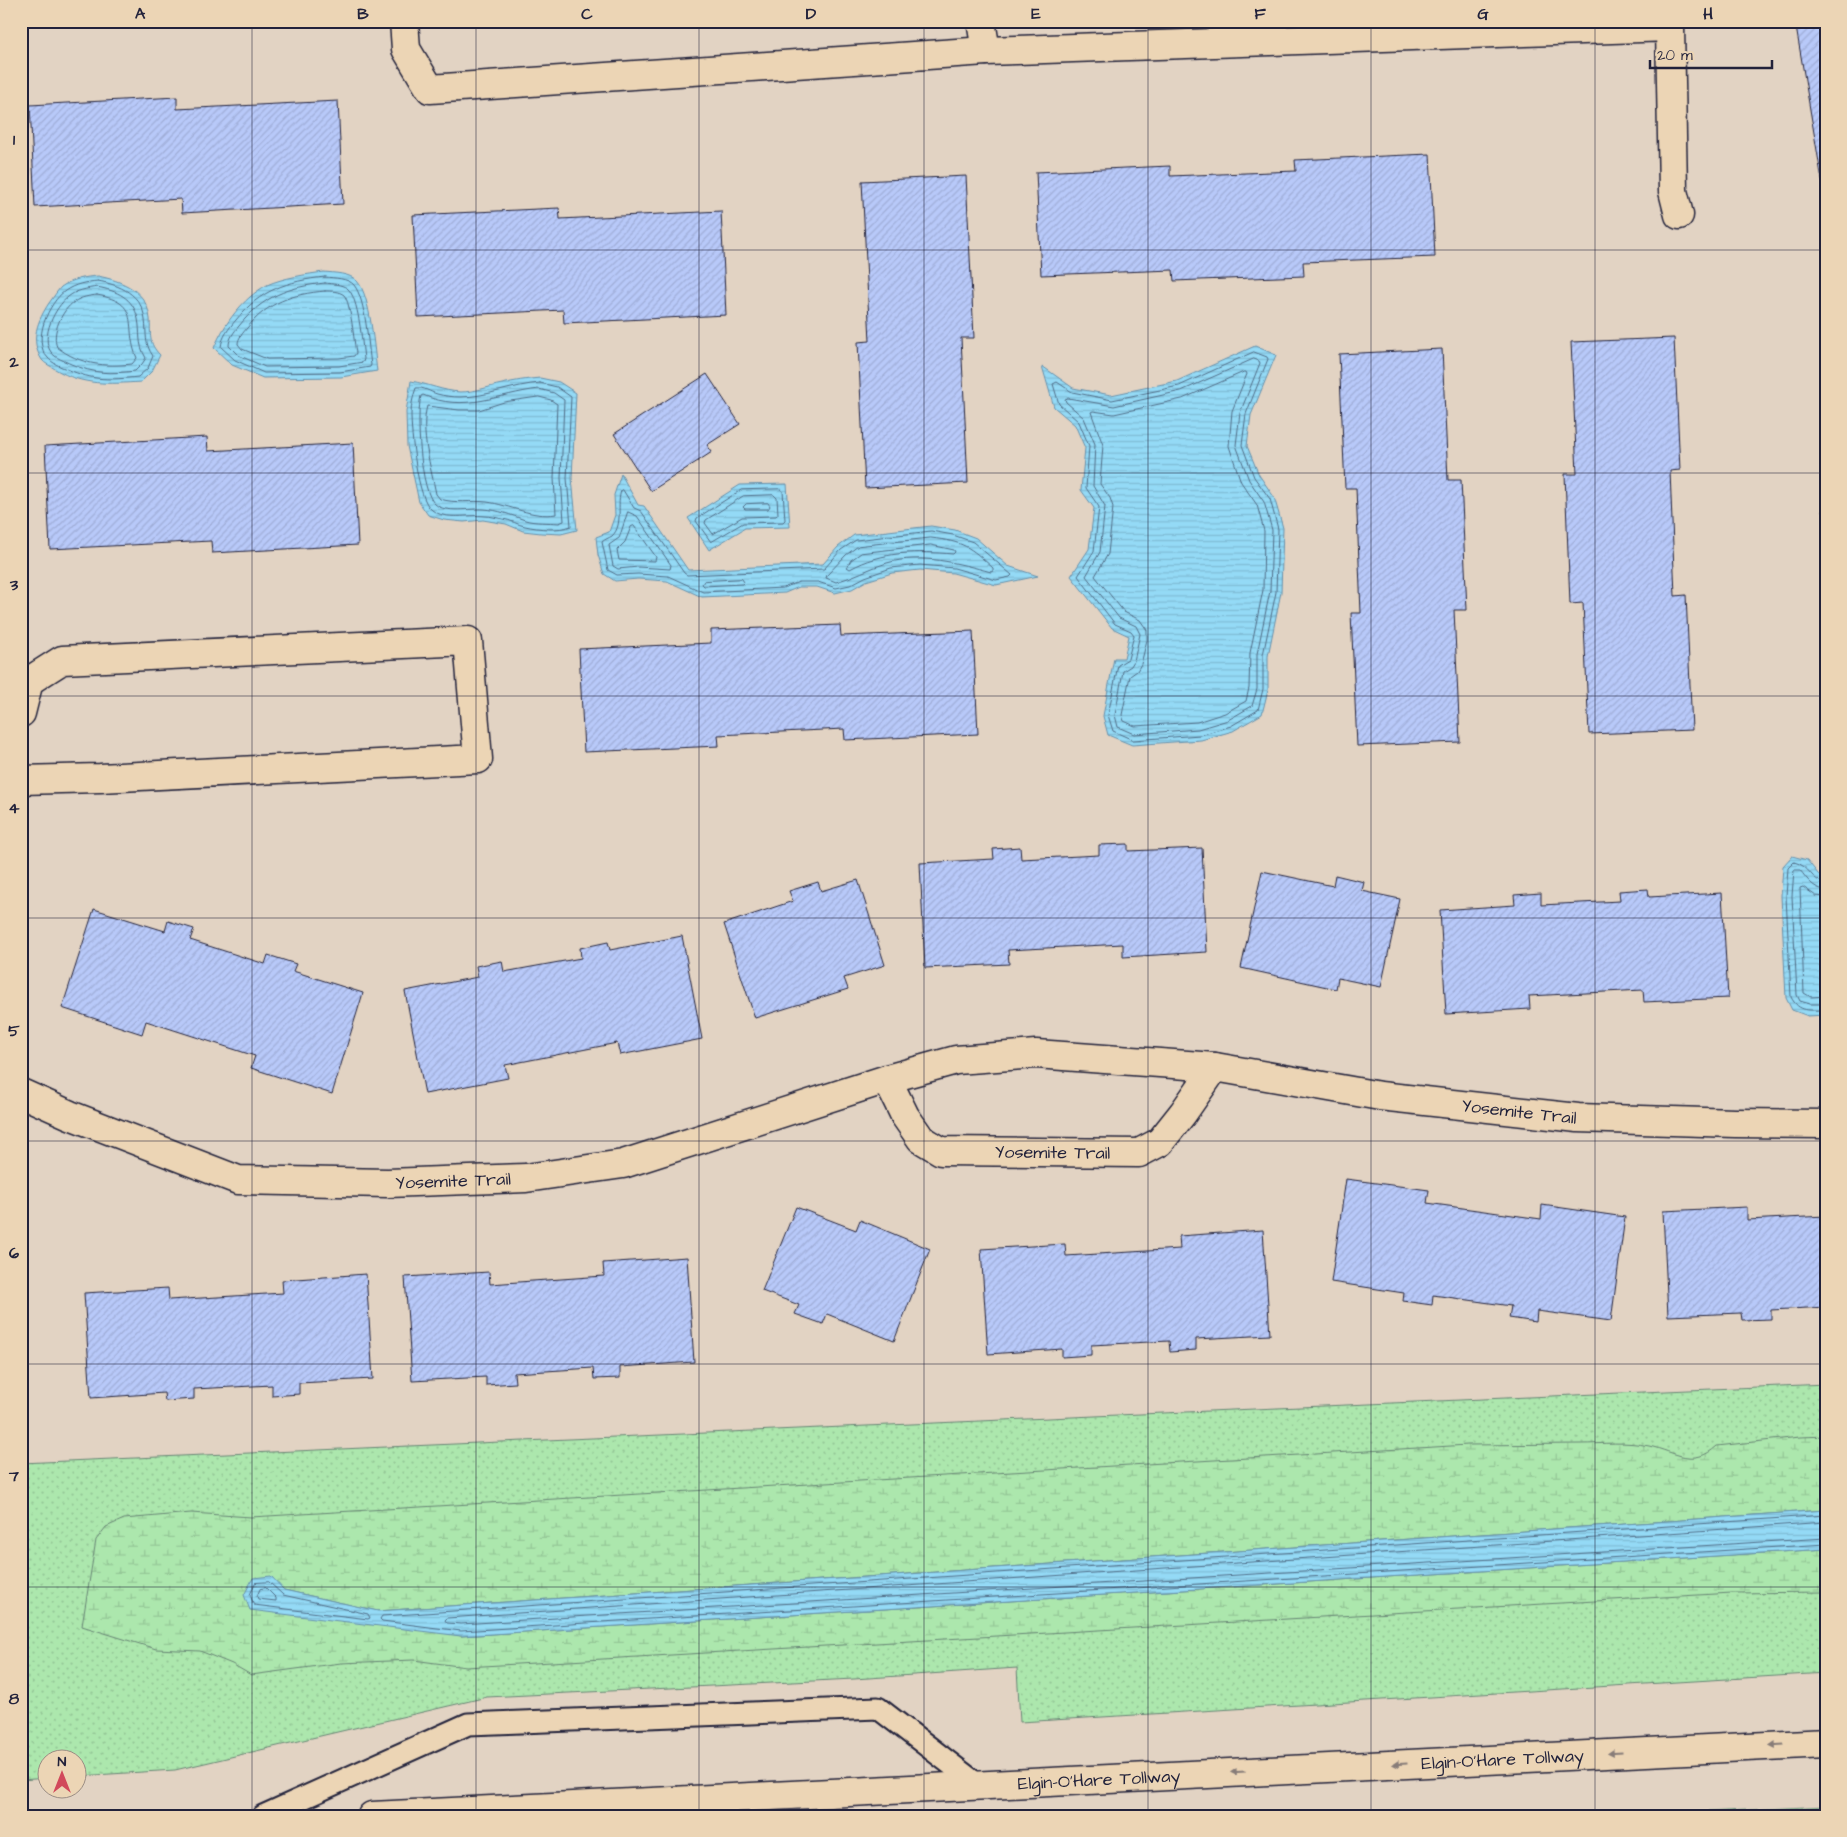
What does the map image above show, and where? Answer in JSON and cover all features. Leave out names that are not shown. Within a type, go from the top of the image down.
[{"type":"main road","points":[[404,21],[406,48],[430,89],[986,51],[1670,27],[1673,191],[1679,215]]},
{"type":"main road","points":[[981,21],[986,51]]},
{"type":"main road","points":[[21,713],[29,681],[62,660],[468,641],[478,759],[120,777],[21,780]]},
{"type":"main road","name":"Yosemite Trail","points":[[21,1093],[70,1115],[238,1180],[388,1183],[526,1178],[623,1164],[887,1079],[956,1060],[1036,1054],[1215,1067],[1380,1096],[1578,1118],[1826,1124]]},
{"type":"main road","name":"Yosemite Trail","points":[[887,1079],[905,1116],[921,1139],[942,1151],[1139,1152],[1160,1142],[1215,1067]]},
{"type":"main road","name":"Elgin-O'Hare Tollway","points":[[372,1816],[1826,1742]]},
{"type":"lane","points":[[263,1816],[468,1724],[878,1708],[978,1785]]},
{"type":"green space","points":[[1826,1384],[1826,1673],[1020,1722],[1017,1668],[854,1679],[487,1697],[175,1770],[88,1775],[88,1750],[38,1750],[38,1779],[21,1780],[21,1463]]},
{"type":"green space","points":[[1826,1436],[1826,1510],[377,1611],[284,1590],[244,1595],[461,1636],[1826,1549],[1826,1592],[1732,1593],[466,1667],[413,1660],[341,1663],[251,1675],[232,1664],[200,1651],[156,1649],[82,1626],[96,1540],[106,1527],[124,1519],[191,1513],[251,1517],[1468,1445],[1614,1443],[1649,1446],[1692,1457],[1708,1453],[1717,1446]]},
{"type":"green space","points":[[1826,1806],[1826,1816],[1626,1816]]},
{"type":"water","points":[[324,272],[350,276],[362,288],[369,311],[377,371],[341,377],[263,378],[232,365],[214,348],[235,312],[258,290],[280,280]]},
{"type":"water","points":[[98,276],[132,288],[139,294],[148,309],[152,343],[160,355],[152,371],[141,382],[96,383],[86,381],[65,375],[46,364],[38,353],[36,330],[45,310],[58,290],[74,280]]},
{"type":"water","points":[[1255,346],[1276,355],[1251,415],[1247,446],[1259,475],[1274,497],[1283,528],[1281,592],[1268,656],[1268,690],[1262,714],[1233,731],[1201,740],[1132,745],[1108,735],[1103,716],[1114,658],[1124,658],[1129,636],[1112,628],[1071,576],[1089,549],[1094,508],[1081,490],[1085,448],[1075,425],[1054,407],[1042,366],[1073,388],[1111,395],[1177,381]]},
{"type":"water","points":[[540,378],[559,382],[576,393],[572,478],[577,530],[561,534],[541,533],[523,531],[506,524],[483,520],[464,522],[444,520],[428,515],[419,502],[407,446],[406,412],[411,381],[465,392]]},
{"type":"water","points":[[621,474],[638,505],[644,506],[688,570],[823,564],[838,547],[854,535],[931,526],[955,530],[976,538],[1008,566],[1038,576],[996,585],[953,573],[920,570],[892,573],[866,581],[852,589],[835,593],[817,587],[799,587],[785,593],[702,597],[667,581],[638,579],[615,581],[604,574],[598,555],[596,537],[609,532],[615,515],[614,495]]},
{"type":"water","points":[[787,484],[790,527],[745,528],[709,550],[688,518],[740,485]]},
{"type":"water","points":[[1792,856],[1807,860],[1818,874],[1826,880],[1826,1015],[1808,1016],[1792,1010],[1786,998],[1781,896],[1783,866]]},
{"type":"water","points":[[1826,1510],[1826,1549],[461,1636],[250,1610],[244,1595],[253,1578],[271,1576],[284,1590],[378,1611]]},
{"type":"building","points":[[1795,21],[1826,21],[1826,186],[1823,186]]},
{"type":"building","points":[[177,97],[177,109],[338,101],[343,204],[182,213],[181,199],[35,207],[30,105]]},
{"type":"building","points":[[1430,154],[1435,257],[1303,262],[1304,276],[1174,281],[1173,270],[1041,275],[1036,172],[1170,166],[1170,176],[1296,171],[1295,160]]},
{"type":"building","points":[[966,176],[974,338],[961,338],[968,483],[865,488],[858,342],[870,341],[862,181]]},
{"type":"building","points":[[559,208],[560,219],[721,211],[726,315],[564,323],[563,310],[418,317],[413,215]]},
{"type":"building","points":[[1826,231],[1826,512],[1823,512]]},
{"type":"building","points":[[1674,338],[1680,470],[1670,471],[1675,596],[1686,595],[1692,730],[1589,734],[1583,603],[1570,604],[1565,474],[1577,474],[1571,342]]},
{"type":"building","points":[[1442,349],[1448,480],[1461,480],[1467,610],[1454,610],[1460,742],[1357,746],[1351,613],[1361,613],[1356,488],[1345,488],[1339,354]]},
{"type":"building","points":[[707,374],[740,424],[707,445],[712,452],[651,491],[614,434]]},
{"type":"building","points":[[207,437],[208,451],[353,443],[358,545],[212,553],[211,541],[50,549],[45,446]]},
{"type":"building","points":[[840,625],[841,636],[973,631],[978,734],[845,740],[844,729],[718,735],[719,746],[584,752],[579,649],[711,643],[711,630]]},
{"type":"building","points":[[1128,844],[1128,851],[1202,848],[1207,952],[1123,957],[1123,944],[1008,950],[1009,964],[925,968],[920,863],[994,859],[993,849],[1020,847],[1021,859],[1099,855],[1099,845]]},
{"type":"building","points":[[1262,871],[1333,886],[1335,875],[1364,882],[1362,891],[1400,899],[1381,987],[1338,978],[1336,989],[1241,968]]},
{"type":"building","points":[[858,880],[885,965],[844,978],[848,989],[755,1018],[724,924],[793,901],[789,891],[818,882],[821,891]]},
{"type":"building","points":[[1648,889],[1649,897],[1722,893],[1728,998],[1644,1002],[1643,990],[1529,996],[1530,1009],[1446,1014],[1440,910],[1515,905],[1514,895],[1541,893],[1541,905],[1620,901],[1619,891]]},
{"type":"building","points":[[94,909],[165,931],[168,921],[194,929],[190,940],[265,964],[268,955],[296,964],[293,971],[363,993],[332,1094],[251,1068],[255,1056],[146,1021],[142,1034],[62,1008]]},
{"type":"building","points":[[682,936],[702,1039],[620,1055],[617,1043],[505,1065],[508,1078],[425,1094],[405,991],[478,977],[476,966],[502,961],[504,972],[581,958],[580,948],[608,942],[610,950]]},
{"type":"building","points":[[1346,1179],[1429,1190],[1427,1203],[1541,1219],[1542,1205],[1625,1217],[1611,1321],[1537,1311],[1536,1322],[1509,1318],[1511,1306],[1433,1295],[1432,1305],[1403,1301],[1404,1293],[1331,1282]]},
{"type":"building","points":[[796,1207],[856,1230],[860,1220],[930,1249],[894,1341],[827,1314],[823,1324],[795,1314],[799,1305],[762,1291]]},
{"type":"building","points":[[1747,1207],[1747,1220],[1826,1216],[1826,1307],[1771,1310],[1771,1319],[1742,1320],[1741,1313],[1668,1316],[1663,1211]]},
{"type":"building","points":[[1263,1230],[1270,1335],[1196,1339],[1196,1350],[1170,1352],[1169,1341],[1091,1345],[1091,1355],[1062,1357],[1062,1349],[988,1354],[981,1249],[1065,1244],[1066,1256],[1180,1249],[1179,1236]]},
{"type":"building","points":[[687,1257],[694,1362],[620,1367],[620,1378],[594,1379],[593,1368],[514,1373],[515,1383],[486,1385],[486,1377],[412,1381],[405,1277],[489,1272],[490,1284],[604,1276],[603,1263]]},
{"type":"building","points":[[366,1274],[373,1379],[299,1383],[299,1394],[272,1396],[272,1385],[194,1389],[194,1399],[165,1401],[164,1393],[91,1398],[84,1293],[168,1288],[169,1300],[283,1293],[282,1280]]}]
